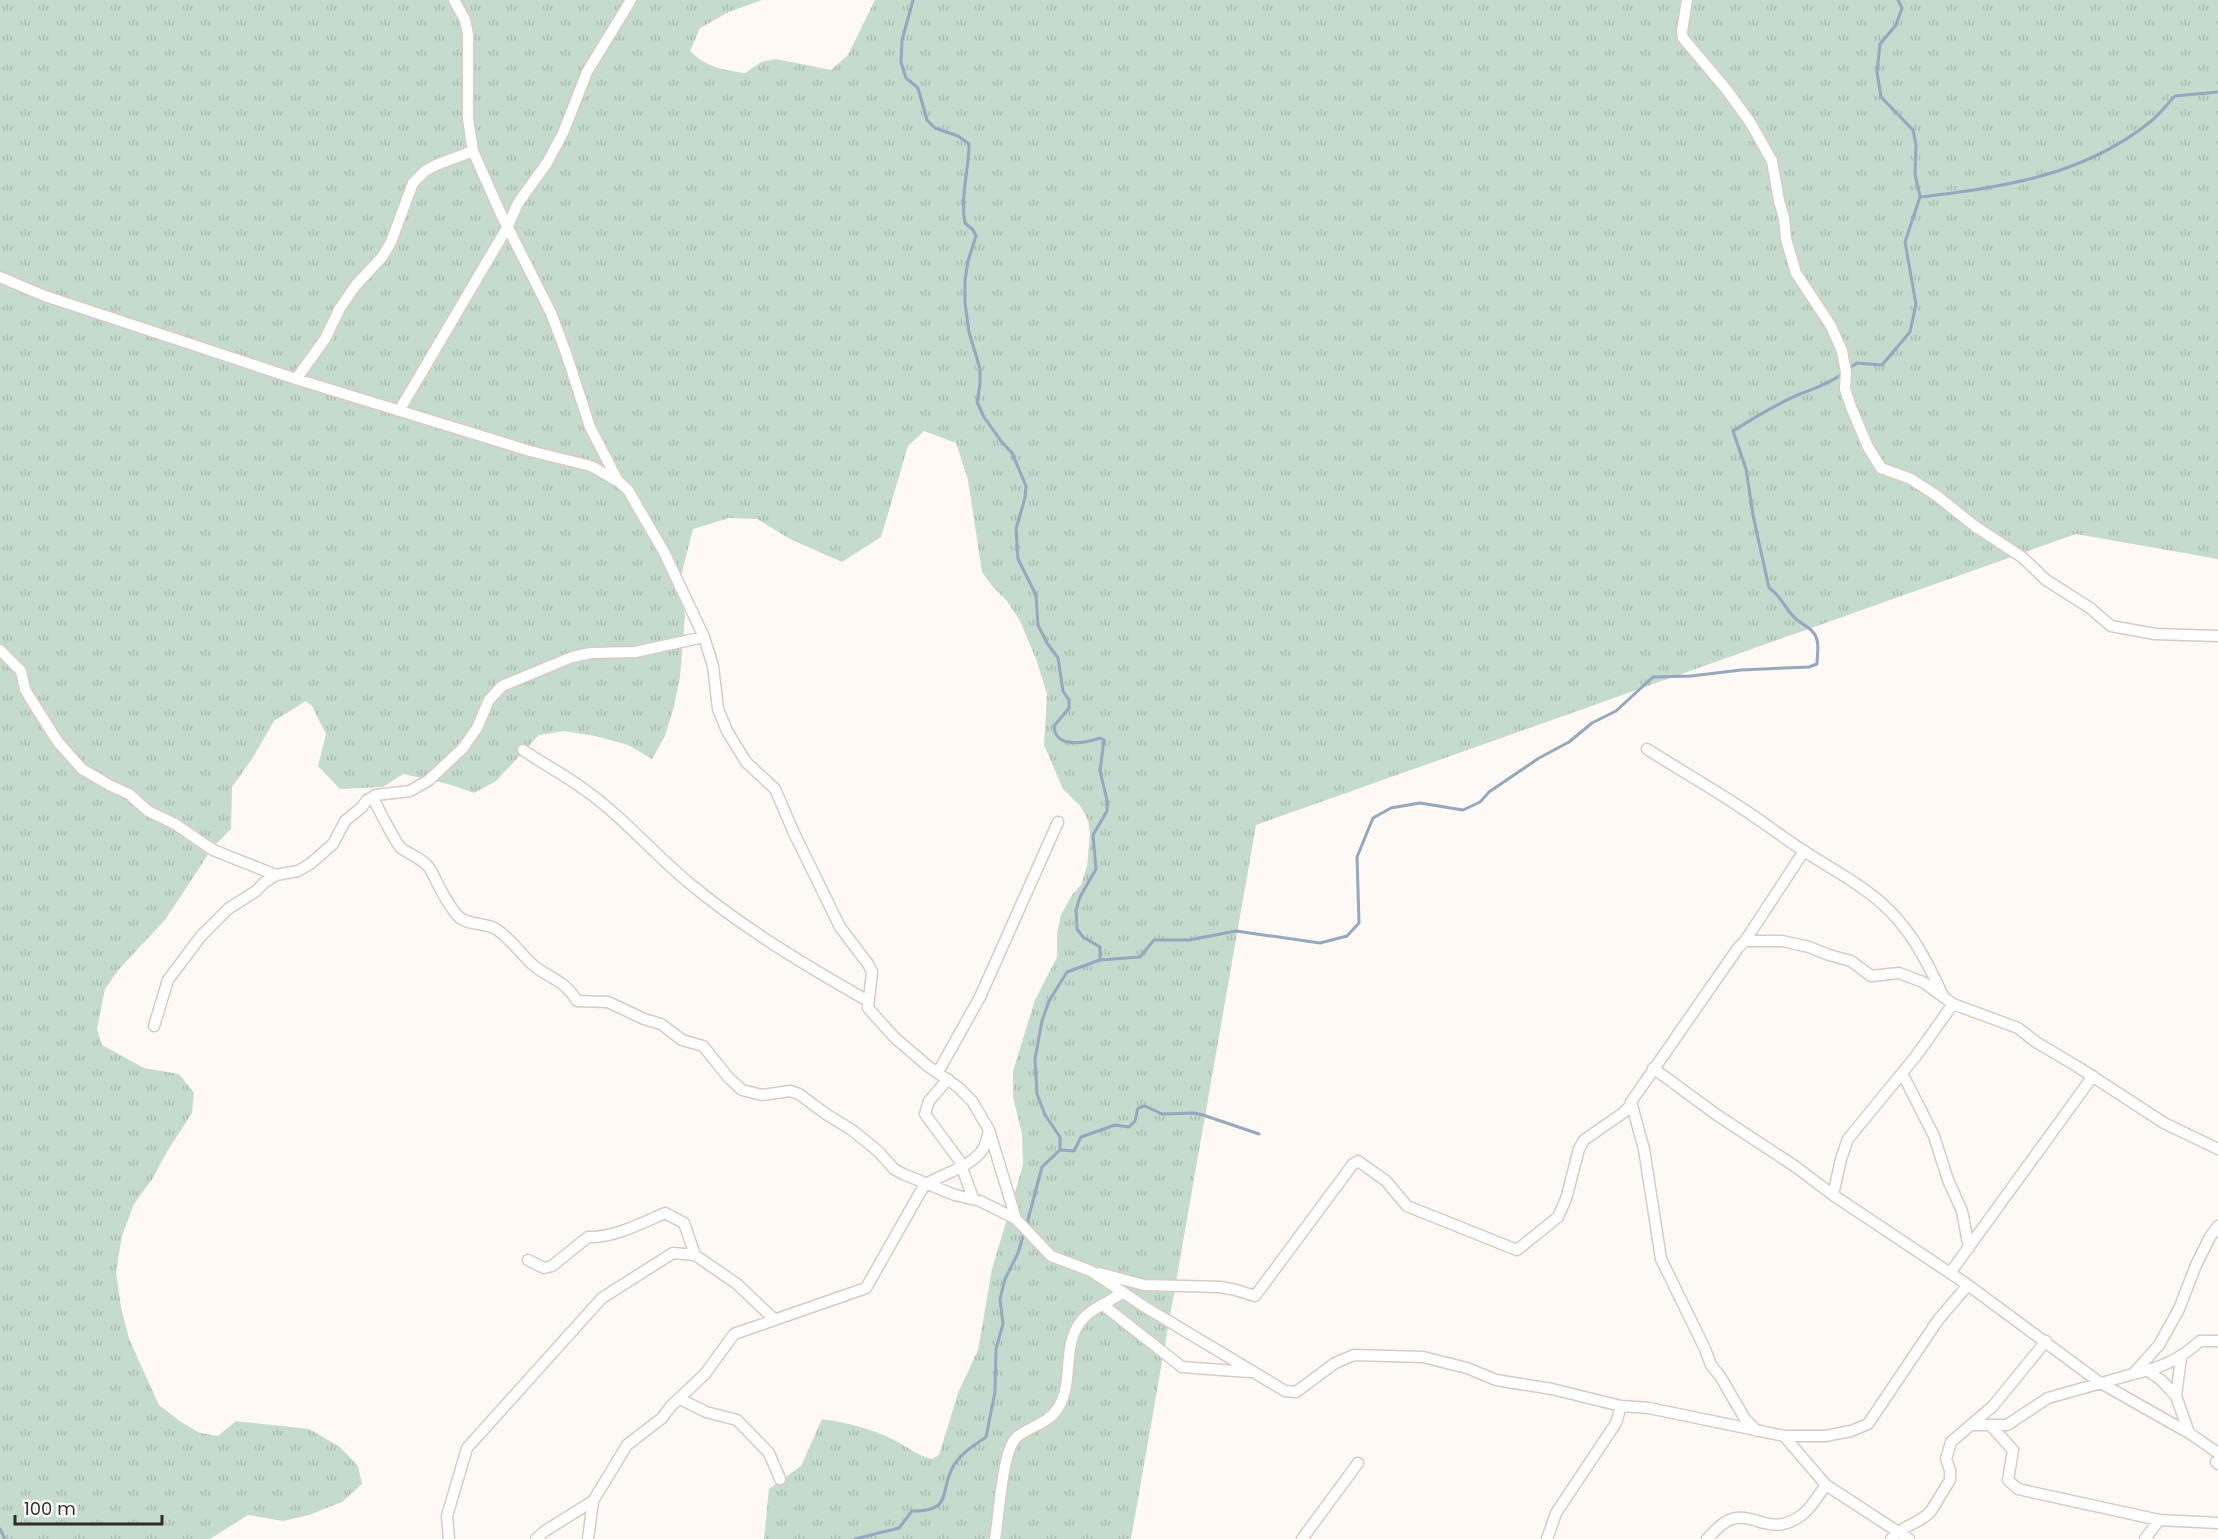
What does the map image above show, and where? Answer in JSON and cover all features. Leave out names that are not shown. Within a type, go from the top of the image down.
[{"type":"street","points":[[454,0],[465,20],[468,34],[468,119],[473,151],[550,313],[566,353],[590,427],[618,481]]},
{"type":"street","points":[[399,411],[508,226],[518,203],[547,163],[563,133],[587,72],[631,0]]},
{"type":"street","points":[[1687,0],[1683,38],[1726,89],[1750,122],[1772,161],[1784,218],[1786,240],[1796,273],[1823,313],[1842,351],[1846,372],[1845,389],[1851,407],[1868,447],[1881,468],[1911,479],[1937,496],[1976,526],[2022,556],[2046,580],[2090,608],[2111,626],[2155,634],[2218,636]]},
{"type":"street","points":[[296,379],[325,339],[340,308],[387,249],[413,183],[425,171],[436,165],[473,151]]},
{"type":"street","points":[[0,277],[45,297],[296,379],[530,451],[591,466],[618,481],[628,490],[670,564],[704,637],[713,666],[718,709],[727,731],[746,762],[775,789],[840,927],[872,972],[867,1000],[868,1008],[875,1018],[922,1062],[948,1079],[972,1101],[989,1130],[1016,1219]]},
{"type":"street","points":[[154,1026],[168,980],[201,936],[228,909],[276,875],[298,871],[310,864],[333,844],[345,821],[373,797],[410,791],[429,780],[463,748],[477,728],[495,691],[508,683],[572,657],[591,653],[634,652],[704,637]]},
{"type":"street","points":[[0,651],[21,671],[25,689],[30,698],[58,742],[82,769],[129,794],[148,811],[190,833],[199,842],[213,850],[276,875]]},
{"type":"street","points":[[1647,749],[1740,807],[1803,851],[1860,885],[1881,902],[1900,922],[1920,950],[1949,1002]]},
{"type":"street","points":[[523,750],[585,790],[689,883],[727,912],[797,960],[867,1000]]},
{"type":"street","points":[[373,797],[379,812],[385,817],[400,847],[410,852],[429,868],[446,902],[458,916],[497,929],[534,966],[569,987],[578,1000],[608,1002],[644,1019],[661,1024],[682,1040],[703,1046],[728,1077],[742,1090],[762,1095],[790,1091],[799,1094],[870,1144],[894,1168],[926,1184],[955,1195],[973,1198],[1016,1219],[1051,1256],[1132,1283],[1220,1287],[1255,1296],[1353,1164],[1358,1161],[1386,1181],[1402,1203],[1407,1206],[1517,1250],[1522,1248],[1558,1217],[1566,1199],[1579,1149],[1584,1140],[1631,1105],[1633,1098],[1653,1068],[1745,941],[1803,851]]},
{"type":"street","points":[[938,1072],[980,997],[1058,822]]},
{"type":"street","points":[[1745,941],[1782,941],[1851,961],[1871,976],[1899,974],[1913,978],[1932,988],[1949,1002],[2018,1028],[2036,1042],[2172,1128],[2218,1149]]},
{"type":"street","points":[[1833,1195],[1848,1139],[1902,1073],[1949,1002]]},
{"type":"street","points":[[1653,1068],[1833,1195],[1968,1285],[2099,1382],[2189,1433],[2217,1460]]},
{"type":"street","points":[[1902,1073],[1934,1136],[1948,1180],[1962,1211],[1969,1248]]},
{"type":"street","points":[[1950,1273],[2093,1076]]},
{"type":"street","points":[[948,1079],[928,1101],[925,1114],[963,1166],[973,1198]]},
{"type":"street","points":[[1631,1105],[1644,1149],[1661,1259],[1711,1365],[1745,1419],[1757,1431]]},
{"type":"street","points":[[588,1539],[593,1501],[627,1445],[662,1418],[671,1406],[705,1374],[734,1334],[866,1288],[926,1184],[963,1166],[982,1150],[989,1130]]},
{"type":"street","points":[[528,1260],[544,1268],[552,1266],[588,1237],[600,1237],[665,1213],[684,1223],[695,1255]]},
{"type":"street","points":[[2133,1374],[2159,1345],[2179,1309],[2196,1265],[2218,1226]]},
{"type":"street","points":[[449,1539],[447,1516],[467,1448],[602,1298],[673,1253],[695,1255],[737,1284],[775,1320]]},
{"type":"street","points":[[1091,1271],[1253,1372],[1290,1392],[1296,1392],[1335,1363],[1354,1355],[1423,1357],[1467,1368],[1496,1380],[1552,1389],[1621,1406],[1649,1408],[1784,1436],[1825,1436],[1851,1431],[1868,1424],[1938,1320],[1968,1285]]},
{"type":"street","points":[[996,1539],[1008,1449],[1014,1438],[1046,1421],[1058,1408],[1066,1386],[1070,1349],[1079,1323],[1123,1292]]},
{"type":"street","points":[[1103,1305],[1182,1367],[1253,1372]]},
{"type":"street","points":[[1894,1535],[1927,1516],[1936,1506],[1950,1480],[1950,1470],[1946,1459],[1951,1442],[1993,1406],[2046,1341]]},
{"type":"street","points":[[1972,1425],[2007,1425],[2048,1398],[2099,1382],[2148,1371],[2181,1358],[2200,1341],[2218,1341]]},
{"type":"street","points":[[2176,1396],[2181,1358]]},
{"type":"street","points":[[2148,1371],[2161,1380],[2176,1396],[2189,1433]]},
{"type":"street","points":[[680,1399],[706,1413],[737,1420],[769,1453],[780,1479]]},
{"type":"street","points":[[1547,1539],[1556,1513],[1616,1423],[1621,1406]]},
{"type":"street","points":[[1991,1426],[2013,1450],[2008,1480],[2018,1490],[2158,1520],[2218,1523]]},
{"type":"street","points":[[1784,1436],[1826,1485],[1894,1535],[1909,1539]]},
{"type":"street","points":[[1302,1539],[1358,1463]]},
{"type":"street","points":[[1707,1539],[1718,1527],[1732,1519],[1745,1519],[1775,1526],[1787,1523],[1804,1513],[1826,1485]]},
{"type":"street","points":[[536,1539],[544,1531],[593,1501]]},
{"type":"street","points":[[2145,1539],[2158,1520]]},
{"type":"green space","points":[[0,0],[762,0],[729,12],[700,28],[690,51],[702,61],[715,67],[745,73],[761,62],[776,59],[831,70],[848,55],[875,0],[2218,0],[2218,559],[2076,534],[1256,825],[1131,1539],[764,1539],[769,1489],[801,1466],[822,1419],[877,1432],[932,1459],[939,1455],[958,1393],[978,1350],[992,1269],[1023,1165],[1022,1134],[1013,1097],[1013,1071],[1035,1000],[1057,957],[1057,933],[1061,915],[1072,895],[1081,885],[1087,866],[1090,834],[1088,820],[1081,807],[1063,789],[1044,745],[1047,694],[1036,659],[1020,621],[1007,601],[982,572],[968,480],[956,443],[924,431],[908,446],[881,537],[842,562],[790,539],[757,519],[729,518],[693,529],[679,584],[685,616],[680,677],[665,736],[652,759],[628,745],[564,731],[539,735],[496,781],[474,793],[448,784],[403,774],[383,787],[340,789],[318,766],[326,734],[312,706],[306,701],[274,721],[252,759],[232,787],[231,829],[213,847],[165,920],[119,969],[105,989],[97,1029],[102,1045],[144,1068],[179,1074],[194,1093],[192,1113],[153,1178],[134,1204],[122,1236],[116,1272],[129,1339],[159,1405],[200,1433],[218,1436],[236,1421],[309,1429],[340,1447],[358,1466],[362,1484],[342,1502],[309,1515],[283,1521],[248,1515],[210,1539],[0,1539]]},
{"type":"waterway","points":[[913,0],[902,40],[901,62],[906,78],[918,88],[927,120],[935,128],[958,136],[969,144],[964,213],[965,223],[976,236],[968,261],[965,303],[969,332],[980,369],[977,402],[984,417],[1012,453],[1026,486],[1016,529],[1018,559],[1036,595],[1038,625],[1058,658],[1063,691],[1069,700],[1069,708],[1054,726],[1056,733],[1065,741],[1079,742],[1100,738],[1104,740],[1100,771],[1107,800],[1107,811],[1093,835],[1096,869],[1080,897],[1076,910],[1077,929],[1083,937],[1100,947],[1100,960]]},
{"type":"waterway","points":[[1898,0],[1902,8],[1896,25],[1880,44],[1877,72],[1881,97],[1913,130],[1916,145],[1915,174],[1920,196]]},
{"type":"waterway","points":[[1847,370],[1857,363],[1882,365],[1910,332],[1916,304],[1905,242],[1920,197],[1982,189],[2070,167],[2124,140],[2153,119],[2175,96],[2218,92]]},
{"type":"waterway","points":[[1026,1227],[1042,1167],[1060,1150],[1060,1137],[1045,1115],[1037,1094],[1035,1059],[1042,1021],[1049,1001],[1067,972],[1100,960],[1140,957],[1154,940],[1189,940],[1236,931],[1320,943],[1347,936],[1359,923],[1357,857],[1373,818],[1391,808],[1420,803],[1463,810],[1480,802],[1489,792],[1539,758],[1569,742],[1592,723],[1616,711],[1653,677],[1809,667],[1817,664],[1816,637],[1793,616],[1769,588],[1753,515],[1746,469],[1733,431],[1782,402],[1827,383],[1842,374]]},
{"type":"waterway","points":[[1061,1150],[1074,1151],[1081,1137],[1115,1125],[1129,1127],[1135,1121],[1138,1108],[1145,1106],[1162,1114],[1203,1115],[1259,1134]]},
{"type":"waterway","points":[[855,1539],[899,1528],[912,1511],[925,1510],[940,1503],[954,1465],[960,1457],[986,1437],[995,1392],[996,1349],[1003,1324],[1000,1299],[1005,1279],[1018,1253],[1024,1233]]},
{"type":"waterway","points":[[0,1529],[5,1539]]}]
